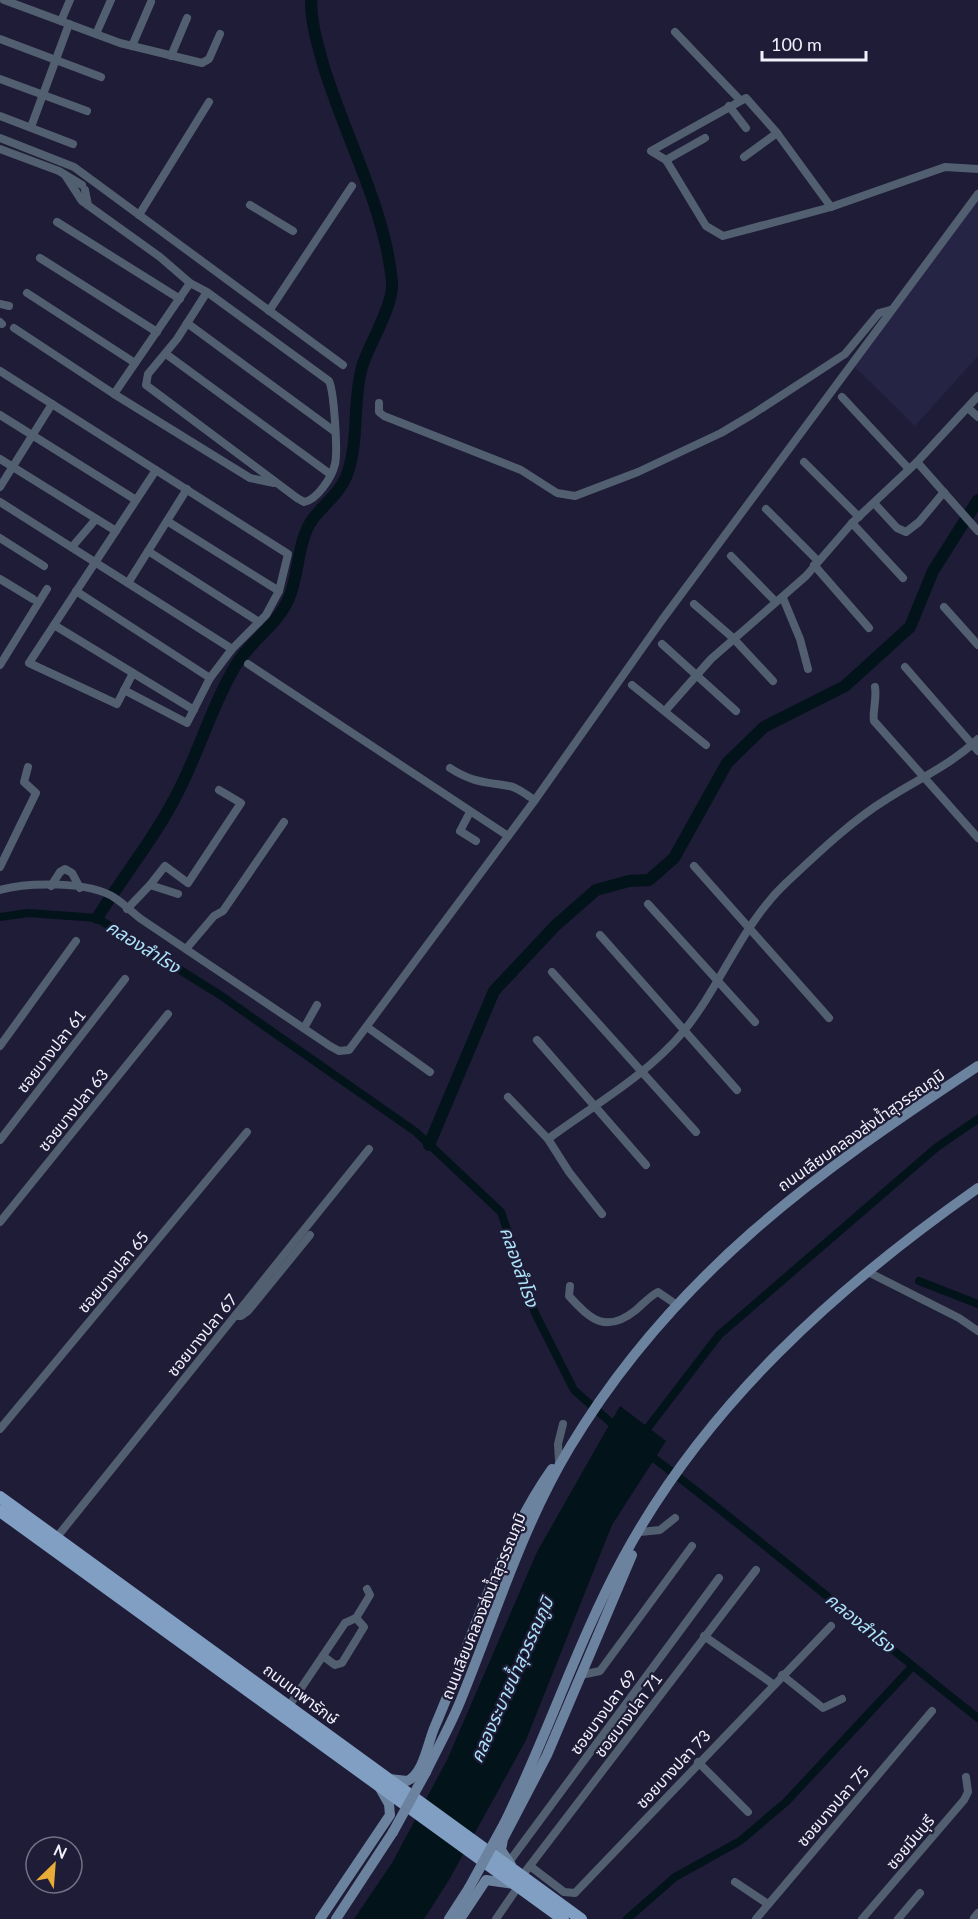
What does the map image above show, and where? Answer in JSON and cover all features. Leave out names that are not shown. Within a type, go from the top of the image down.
[{"type":"main road","name":"ถนนเลียบคลองส่งน้ำสุวรรณภูมิ","points":[[336,1919],[393,1832],[426,1772],[461,1700],[518,1554],[568,1450],[627,1362],[719,1260],[806,1184],[978,1066]]},
{"type":"main road","points":[[954,1082],[978,1074]]},
{"type":"main road","points":[[449,1919],[504,1824],[531,1769],[606,1592],[643,1524],[681,1465],[709,1430],[801,1328],[868,1272],[978,1188]]},
{"type":"main road","points":[[320,1919],[387,1821],[391,1810],[383,1783],[407,1781],[417,1774],[429,1739],[509,1547],[536,1495],[568,1450]]},
{"type":"main road","name":"ถนนเทพารักษ์","points":[[0,1497],[289,1706],[383,1783]]},
{"type":"main road","name":"ถนนเทพารักษ์","points":[[0,1511],[518,1880],[581,1919]]},
{"type":"main road","points":[[460,1919],[486,1880],[518,1880],[501,1850],[503,1839],[525,1801],[581,1675],[643,1524]]},
{"type":"main road","name":"ถนนเทพารักษ์","points":[[518,1880],[547,1915],[562,1919]]},
{"type":"street","points":[[4,0],[25,4],[65,22],[132,46],[205,63],[220,34]]},
{"type":"street","points":[[31,127],[56,60],[70,0]]},
{"type":"street","points":[[96,34],[111,0]]},
{"type":"street","points":[[132,46],[150,2]]},
{"type":"street","points":[[171,56],[187,18]]},
{"type":"street","points":[[675,32],[740,100]]},
{"type":"street","points":[[0,39],[101,77]]},
{"type":"street","points":[[0,79],[87,111]]},
{"type":"street","points":[[831,207],[777,133],[749,100],[740,100],[651,151],[666,160],[706,226],[723,236],[831,207],[945,167],[978,169]]},
{"type":"street","points":[[139,214],[209,102]]},
{"type":"street","points":[[729,106],[746,128]]},
{"type":"street","points":[[0,116],[73,144]]},
{"type":"street","points":[[744,157],[777,133]]},
{"type":"street","points":[[0,138],[74,167],[343,365]]},
{"type":"street","points":[[666,160],[705,138]]},
{"type":"street","points":[[0,149],[65,175],[84,187],[88,205]]},
{"type":"street","points":[[65,175],[76,194],[88,205],[160,257],[190,283],[207,292],[329,381],[332,388],[335,464],[315,497],[304,502],[146,385],[148,374],[166,354],[207,292]]},
{"type":"street","points":[[269,311],[352,186]]},
{"type":"street","points":[[0,890],[33,884],[80,888],[114,897],[127,909],[330,1046],[345,1052],[350,1050],[535,800],[662,620],[978,194]]},
{"type":"street","points":[[250,205],[293,231]]},
{"type":"street","points":[[57,222],[180,299]]},
{"type":"street","points":[[40,258],[157,332]]},
{"type":"street","points":[[114,394],[190,283]]},
{"type":"street","points":[[27,292],[135,363]]},
{"type":"street","points":[[0,304],[9,306]]},
{"type":"street","points":[[379,403],[379,412],[384,416],[521,470],[557,493],[574,496],[638,472],[721,433],[845,354],[879,313],[890,310]]},
{"type":"street","points":[[187,323],[334,431]]},
{"type":"street","points":[[14,328],[114,394],[250,478],[276,483]]},
{"type":"street","points":[[166,354],[330,474]]},
{"type":"street","points":[[0,371],[288,554],[279,591],[259,622],[232,649],[210,678],[187,723],[124,690]]},
{"type":"street","points":[[665,711],[733,638],[779,600],[855,520],[917,462],[978,396]]},
{"type":"street","points":[[842,397],[909,469]]},
{"type":"street","points":[[0,487],[52,404]]},
{"type":"street","points":[[968,408],[978,417]]},
{"type":"street","points":[[0,415],[136,500]]},
{"type":"street","points":[[0,459],[116,531]]},
{"type":"street","points":[[804,462],[903,578]]},
{"type":"street","points":[[917,462],[977,530]]},
{"type":"street","points":[[133,673],[117,704],[30,663],[156,470]]},
{"type":"street","points":[[128,583],[187,489]]},
{"type":"street","points":[[874,502],[897,528],[906,532],[944,492]]},
{"type":"street","points":[[0,502],[232,649]]},
{"type":"street","points":[[766,509],[816,563],[869,628]]},
{"type":"street","points":[[72,547],[96,519]]},
{"type":"street","points":[[166,521],[279,591]]},
{"type":"street","points":[[0,538],[44,566]]},
{"type":"street","points":[[148,551],[259,622]]},
{"type":"street","points":[[730,556],[779,600],[800,639],[808,669]]},
{"type":"street","points":[[0,579],[33,599]]},
{"type":"street","points":[[0,665],[47,589]]},
{"type":"street","points":[[76,591],[210,678]]},
{"type":"street","points":[[694,604],[733,638],[773,681]]},
{"type":"street","points":[[944,607],[978,645]]},
{"type":"street","points":[[54,626],[194,710]]},
{"type":"street","points":[[662,644],[736,711]]},
{"type":"street","points":[[248,664],[508,836]]},
{"type":"street","points":[[549,1139],[643,1072],[684,1031],[773,897],[786,883],[872,809],[976,745],[905,667]]},
{"type":"street","points":[[632,685],[706,745]]},
{"type":"street","points":[[875,687],[877,704],[873,714],[874,721],[978,838]]},
{"type":"street","points":[[0,867],[36,793],[24,782],[28,767]]},
{"type":"street","points":[[450,768],[470,781],[485,780],[512,786],[535,800]]},
{"type":"street","points":[[127,909],[165,866],[188,883],[241,803],[219,790]]},
{"type":"street","points":[[470,812],[460,829],[462,833],[476,841]]},
{"type":"street","points":[[186,949],[214,916],[223,911],[284,822]]},
{"type":"street","points":[[694,866],[829,1018]]},
{"type":"street","points":[[51,886],[60,872],[68,869],[80,888]]},
{"type":"street","points":[[150,885],[178,894]]},
{"type":"street","points":[[648,904],[755,1022]]},
{"type":"street","points":[[600,935],[737,1090]]},
{"type":"street","points":[[0,1046],[76,941]]},
{"type":"street","points":[[552,972],[696,1132]]},
{"type":"street","name":"ซอยบางปลา 61","points":[[0,1140],[125,979]]},
{"type":"street","points":[[304,1028],[317,1005]]},
{"type":"street","name":"ซอยบางปลา 63","points":[[0,1222],[168,1014]]},
{"type":"street","points":[[367,1027],[430,1072]]},
{"type":"street","points":[[537,1041],[646,1165]]},
{"type":"street","points":[[508,1097],[549,1139],[568,1172],[602,1214]]},
{"type":"street","name":"ซอยบางปลา 65","points":[[0,1429],[247,1132]]},
{"type":"street","name":"ซอยบางปลา 67","points":[[57,1537],[369,1149]]},
{"type":"street","points":[[235,1316],[241,1317],[247,1312],[310,1235]]},
{"type":"street","points":[[868,1272],[959,1318],[978,1331]]},
{"type":"street","points":[[570,1286],[569,1296],[587,1314],[603,1323],[628,1315],[658,1292],[676,1305]]},
{"type":"street","points":[[559,1461],[558,1444],[563,1424]]},
{"type":"street","points":[[643,1524],[660,1530],[675,1518]]},
{"type":"street","points":[[581,1675],[600,1671],[692,1545]]},
{"type":"street","name":"ซอยบางปลา 71","points":[[496,1919],[518,1880],[756,1570]]},
{"type":"street","name":"ซอยบางปลา 69","points":[[509,1862],[719,1578]]},
{"type":"street","points":[[289,1706],[345,1623],[356,1618],[370,1595],[367,1589]]},
{"type":"street","points":[[323,1656],[335,1665],[342,1663],[364,1628],[356,1618]]},
{"type":"street","name":"ซอยบางปลา 73","points":[[530,1866],[572,1894],[831,1626]]},
{"type":"street","points":[[705,1636],[773,1684]]},
{"type":"street","points":[[782,1675],[823,1708],[843,1699]]},
{"type":"street","name":"ซอยบางปลา 75","points":[[756,1919],[932,1711]]},
{"type":"street","points":[[698,1762],[748,1812]]},
{"type":"street","name":"ซอยมีนบุรี","points":[[862,1919],[967,1796],[966,1778]]},
{"type":"street","points":[[735,1882],[768,1904]]},
{"type":"street","points":[[898,1919],[920,1893]]},
{"type":"street","points":[[974,1918],[978,1913]]},
{"type":"shaded area","points":[[978,198],[978,356],[915,426],[853,365]]},
{"type":"water","name":"คลองระบายน้ำสุวรรณภูมิ","points":[[620,1406],[666,1441],[612,1525],[526,1740],[449,1880],[424,1919],[354,1919],[392,1863],[447,1760],[537,1552]]},
{"type":"waterway","points":[[97,918],[170,807],[236,665],[284,608],[295,580],[302,542],[309,525],[338,491],[346,477],[353,450],[357,394],[362,367],[392,291],[388,254],[381,226],[323,64],[313,25],[311,0]]},
{"type":"waterway","points":[[429,1145],[494,991],[556,925],[596,890],[629,881],[649,880],[674,858],[727,763],[764,727],[845,686],[910,627],[933,571],[978,500]]},
{"type":"waterway","name":"คลองสำโรง","points":[[0,917],[28,913],[97,918],[220,995],[416,1132],[501,1212],[535,1313],[574,1390],[617,1428]]},
{"type":"waterway","points":[[643,1434],[719,1335],[937,1147],[978,1119]]},
{"type":"waterway","points":[[919,1281],[978,1304]]},
{"type":"waterway","name":"คลองสำโรง","points":[[647,1453],[978,1718]]},
{"type":"waterway","points":[[627,1919],[675,1877],[740,1841],[786,1802],[912,1667]]}]
